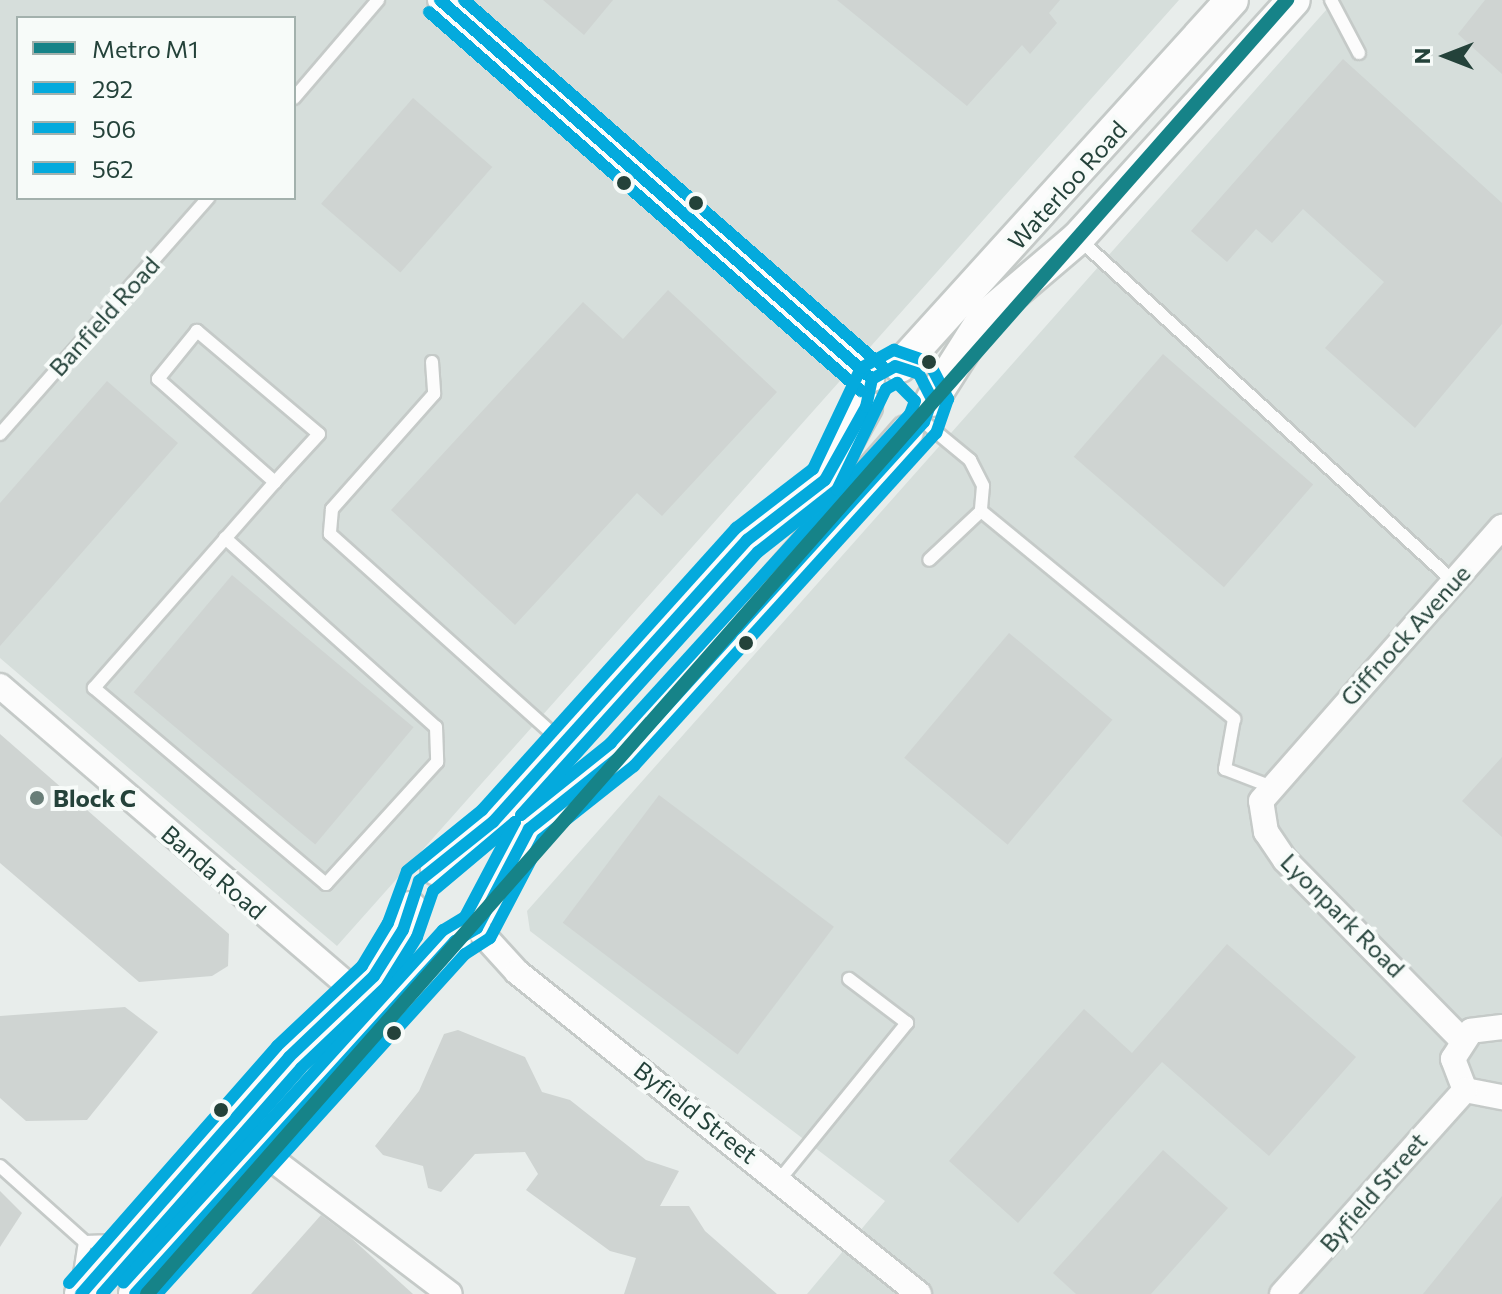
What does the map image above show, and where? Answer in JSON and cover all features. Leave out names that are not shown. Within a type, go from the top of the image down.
[{"type":"street","points":[[440,0],[879,384],[885,429],[921,418],[919,374],[879,384]]},
{"type":"street","name":"Waterloo Road","points":[[437,869],[493,822],[747,540],[825,480],[879,384],[1232,0]]},
{"type":"street","name":"Waterloo Road","points":[[135,1294],[472,926],[529,829],[622,755],[921,418],[984,318],[1078,238],[1294,0]]},
{"type":"street","name":"Giffnock Avenue","points":[[1308,743],[1502,527]]},
{"type":"street","name":"Banda Road","points":[[0,686],[357,993]]},
{"type":"street","name":"Lyonpark Road","points":[[1308,743],[1261,801],[1266,832],[1285,860],[1461,1039]]},
{"type":"street","points":[[81,1294],[289,1057],[357,993],[390,953],[419,881],[437,869],[472,876],[472,926],[421,930],[410,908]]},
{"type":"street","name":"Byfield Street","points":[[472,926],[517,972],[781,1178],[919,1294]]},
{"type":"street","points":[[1502,1027],[1482,1026],[1461,1039],[1454,1070],[1465,1090],[1502,1097]]},
{"type":"street","name":"Byfield Street","points":[[1282,1294],[1465,1090]]},
{"type":"street","points":[[264,1153],[450,1294]]},
{"type":"lane","points":[[296,96],[378,0]]},
{"type":"lane","points":[[1331,0],[1359,53]]},
{"type":"lane","name":"Banfield Road","points":[[0,434],[206,200]]},
{"type":"lane","points":[[1078,238],[1453,581]]},
{"type":"lane","points":[[225,538],[436,727],[437,762],[375,836],[326,884],[94,688],[225,538],[319,434],[197,331],[158,379],[275,482]]},
{"type":"lane","points":[[432,362],[434,394],[332,509],[330,534],[563,744]]},
{"type":"lane","points":[[921,418],[970,460],[983,486],[981,511],[929,560]]},
{"type":"lane","points":[[981,511],[1234,719],[1225,769],[1272,787]]},
{"type":"lane","points":[[781,1178],[907,1023],[849,979]]},
{"type":"lane","points":[[0,1166],[85,1242],[128,1241]]},
{"type":"lane","points":[[74,1294],[85,1242]]},
{"type":"shaded area","points":[[0,0],[1179,0],[337,946],[0,658]]},
{"type":"shaded area","points":[[1335,0],[1502,0],[1502,1294],[807,1294],[885,1201],[530,931],[527,911]]},
{"type":"building","points":[[543,0],[613,0],[584,35]]},
{"type":"building","points":[[837,0],[1060,0],[1049,13],[1057,23],[1030,54],[1022,45],[967,106]]},
{"type":"building","points":[[1485,0],[1502,0],[1502,74],[1458,34]]},
{"type":"building","points":[[1343,59],[1502,203],[1502,324],[1415,428],[1325,348],[1384,282],[1303,209],[1272,243],[1256,229],[1227,262],[1191,231]]},
{"type":"building","points":[[413,98],[492,167],[400,273],[321,204]]},
{"type":"building","points":[[668,290],[777,392],[662,516],[637,493],[515,625],[391,510],[583,302],[623,339]]},
{"type":"building","points":[[1163,354],[1313,485],[1224,587],[1074,457]]},
{"type":"building","points":[[107,381],[178,443],[0,646],[0,503]]},
{"type":"building","points":[[232,575],[414,727],[315,845],[134,692]]},
{"type":"building","points":[[1009,633],[1112,720],[1008,845],[904,758]]},
{"type":"building","name":"Block C","points":[[0,734],[229,934],[228,966],[212,976],[139,982],[0,863]]},
{"type":"building","points":[[1502,757],[1502,837],[1462,801]]},
{"type":"building","points":[[659,795],[834,927],[738,1055],[563,923]]},
{"type":"building","points":[[1227,944],[1356,1057],[1269,1156],[1162,1062],[1018,1223],[949,1161],[1084,1009],[1132,1053]]},
{"type":"building","points":[[125,1007],[158,1032],[87,1120],[26,1121],[0,1098],[0,1016]]},
{"type":"building","points":[[458,1030],[525,1057],[542,1092],[570,1100],[646,1160],[679,1171],[660,1206],[689,1206],[705,1231],[777,1294],[624,1294],[636,1258],[610,1251],[526,1190],[538,1174],[525,1152],[475,1154],[441,1192],[428,1188],[423,1166],[383,1155],[375,1146],[419,1091],[444,1034]]},
{"type":"building","points":[[1163,1150],[1228,1208],[1151,1294],[1076,1294],[1053,1273]]},
{"type":"building","points":[[0,1191],[22,1213],[0,1247]]},
{"type":"building","points":[[1502,1196],[1502,1294],[1423,1294]]},
{"type":"building","points":[[321,1215],[349,1236],[413,1294],[251,1294]]},
{"type":"metro line","name":"M1","points":[[147,1294],[1287,0]]},
{"type":"transit line","name":"292","points":[[440,0],[872,379]]},
{"type":"transit line","name":"562","points":[[464,0],[883,367]]},
{"type":"transit line","name":"506","points":[[429,12],[861,391]]},
{"type":"transit line","name":"562","points":[[69,1283],[277,1046],[362,966],[388,923],[407,871],[482,810],[736,528],[813,469],[861,368],[894,350],[929,362],[948,399],[936,433],[634,766],[542,839],[490,938],[465,954],[157,1294]]},
{"type":"transit line","name":"292","points":[[81,1294],[289,1057],[374,976],[403,930],[419,881],[493,822],[747,540],[825,480],[866,407],[872,379],[895,366],[919,374],[932,400],[924,422],[622,755],[529,829],[477,928],[455,941],[135,1294]]},
{"type":"transit line","name":"506","points":[[897,383],[915,401],[910,414],[611,743],[521,815],[758,552],[837,490],[886,389],[897,383]]},
{"type":"transit line","name":"506","points":[[102,1294],[301,1068],[386,987],[417,937],[433,891],[515,822],[465,917],[443,930],[123,1283]]},
{"type":"place","name":"Block C","points":[[37,798]]}]
